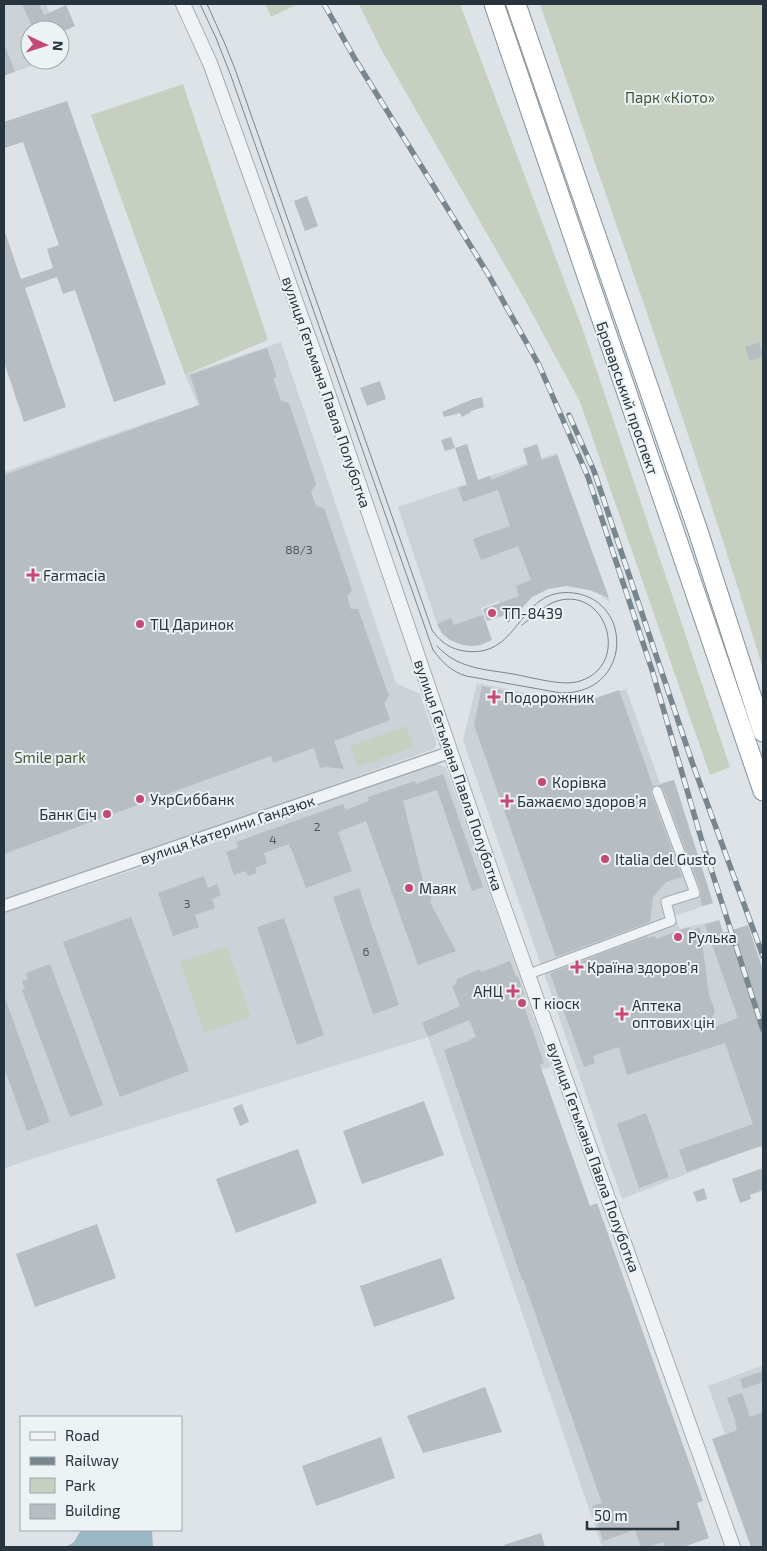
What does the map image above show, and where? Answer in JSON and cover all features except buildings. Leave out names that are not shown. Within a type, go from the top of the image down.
[{"type":"highway","name":"Броварський проспект","points":[[494,4],[763,792]]},
{"type":"highway","name":"Броварський проспект","points":[[516,4],[698,531],[763,732]]},
{"type":"street","name":"вулиця Гетьмана Павла Полуботка","points":[[182,4],[210,63],[309,337],[499,894],[733,1547]]},
{"type":"street","name":"вулиця Катерини Гандзюк","points":[[4,906],[451,752]]},
{"type":"street","points":[[529,974],[671,921],[666,902],[695,893],[657,791]]},
{"type":"shaded area","points":[[4,4],[46,4],[52,20],[20,20],[20,70],[4,76]]},
{"type":"shaded area","name":"ТЦ Даринок","points":[[281,342],[396,683],[420,694],[436,745],[434,749],[4,901],[4,472],[198,405],[185,375]]},
{"type":"shaded area","points":[[557,453],[610,603],[599,594],[589,590],[566,586],[548,589],[532,597],[508,623],[499,601],[481,608],[492,640],[480,645],[470,646],[450,640],[442,633],[437,624],[398,507]]},
{"type":"shaded area","points":[[477,683],[576,703],[626,689],[660,783],[674,780],[713,903],[675,916],[680,929],[719,920],[752,1012],[763,1050],[763,1144],[622,1199],[463,740]]},
{"type":"shaded area","points":[[433,764],[446,768],[551,1067],[536,1072],[665,1547],[602,1547],[428,1037],[4,1169],[4,913],[205,846]]},
{"type":"shaded area","points":[[763,1365],[763,1504],[737,1430],[725,1434],[708,1386]]},
{"type":"green space","points":[[265,4],[298,4],[271,17]]},
{"type":"green space","points":[[359,4],[460,4],[584,333],[730,767],[710,775],[580,402],[526,302],[381,49]]},
{"type":"green space","name":"Парк «Кіото»","points":[[540,4],[763,4],[763,669],[683,418]]},
{"type":"green space","points":[[183,84],[268,340],[185,375],[91,115]]},
{"type":"green space","points":[[406,726],[414,747],[358,767],[350,746]]},
{"type":"green space","points":[[227,946],[251,1017],[205,1033],[180,962]]},
{"type":"water","points":[[80,1531],[152,1531],[153,1547],[66,1547],[74,1542]]},
{"type":"tram line","points":[[200,4],[231,76],[433,650],[448,666],[466,676],[561,693],[584,689],[601,679],[612,664],[617,646],[615,628],[607,612],[594,600],[574,593],[555,594],[540,601],[508,636],[495,646],[480,651],[459,650],[451,647],[432,630],[235,69],[207,4]]},
{"type":"tram line","points":[[437,646],[445,654],[472,667],[565,683],[580,681],[596,672],[605,660],[608,645],[606,629],[600,616],[589,605],[574,599],[557,601],[543,608],[522,625]]},
{"type":"railway","points":[[324,4],[355,59],[488,274],[539,365],[588,477],[652,670],[701,838],[763,1030]]},
{"type":"railway","points":[[569,415],[594,471],[692,762],[763,956]]},
{"type":"place","name":"Farmacia","points":[[33,575]]},
{"type":"place","name":"ТП-8439","points":[[492,613]]},
{"type":"place","name":"ТЦ Даринок","points":[[140,624]]},
{"type":"place","name":"Подорожник","points":[[494,697]]},
{"type":"place","name":"Корівка","points":[[542,782]]},
{"type":"place","name":"УкрСиббанк","points":[[140,799]]},
{"type":"place","name":"Бажаємо здоровʼя","points":[[507,801]]},
{"type":"place","name":"Банк Січ","points":[[107,814]]},
{"type":"place","name":"Italia del Gusto","points":[[605,859]]},
{"type":"place","name":"Маяк","points":[[409,888]]},
{"type":"place","name":"Рулька","points":[[678,937]]},
{"type":"place","name":"Країна здоров'я","points":[[577,967]]},
{"type":"place","name":"АНЦ","points":[[513,991]]},
{"type":"place","name":"Т кіоск","points":[[522,1003]]},
{"type":"place","name":"Аптека оптових цін","points":[[622,1014]]},
{"type":"park label","name":"Smile park","points":[[50,757]]}]
